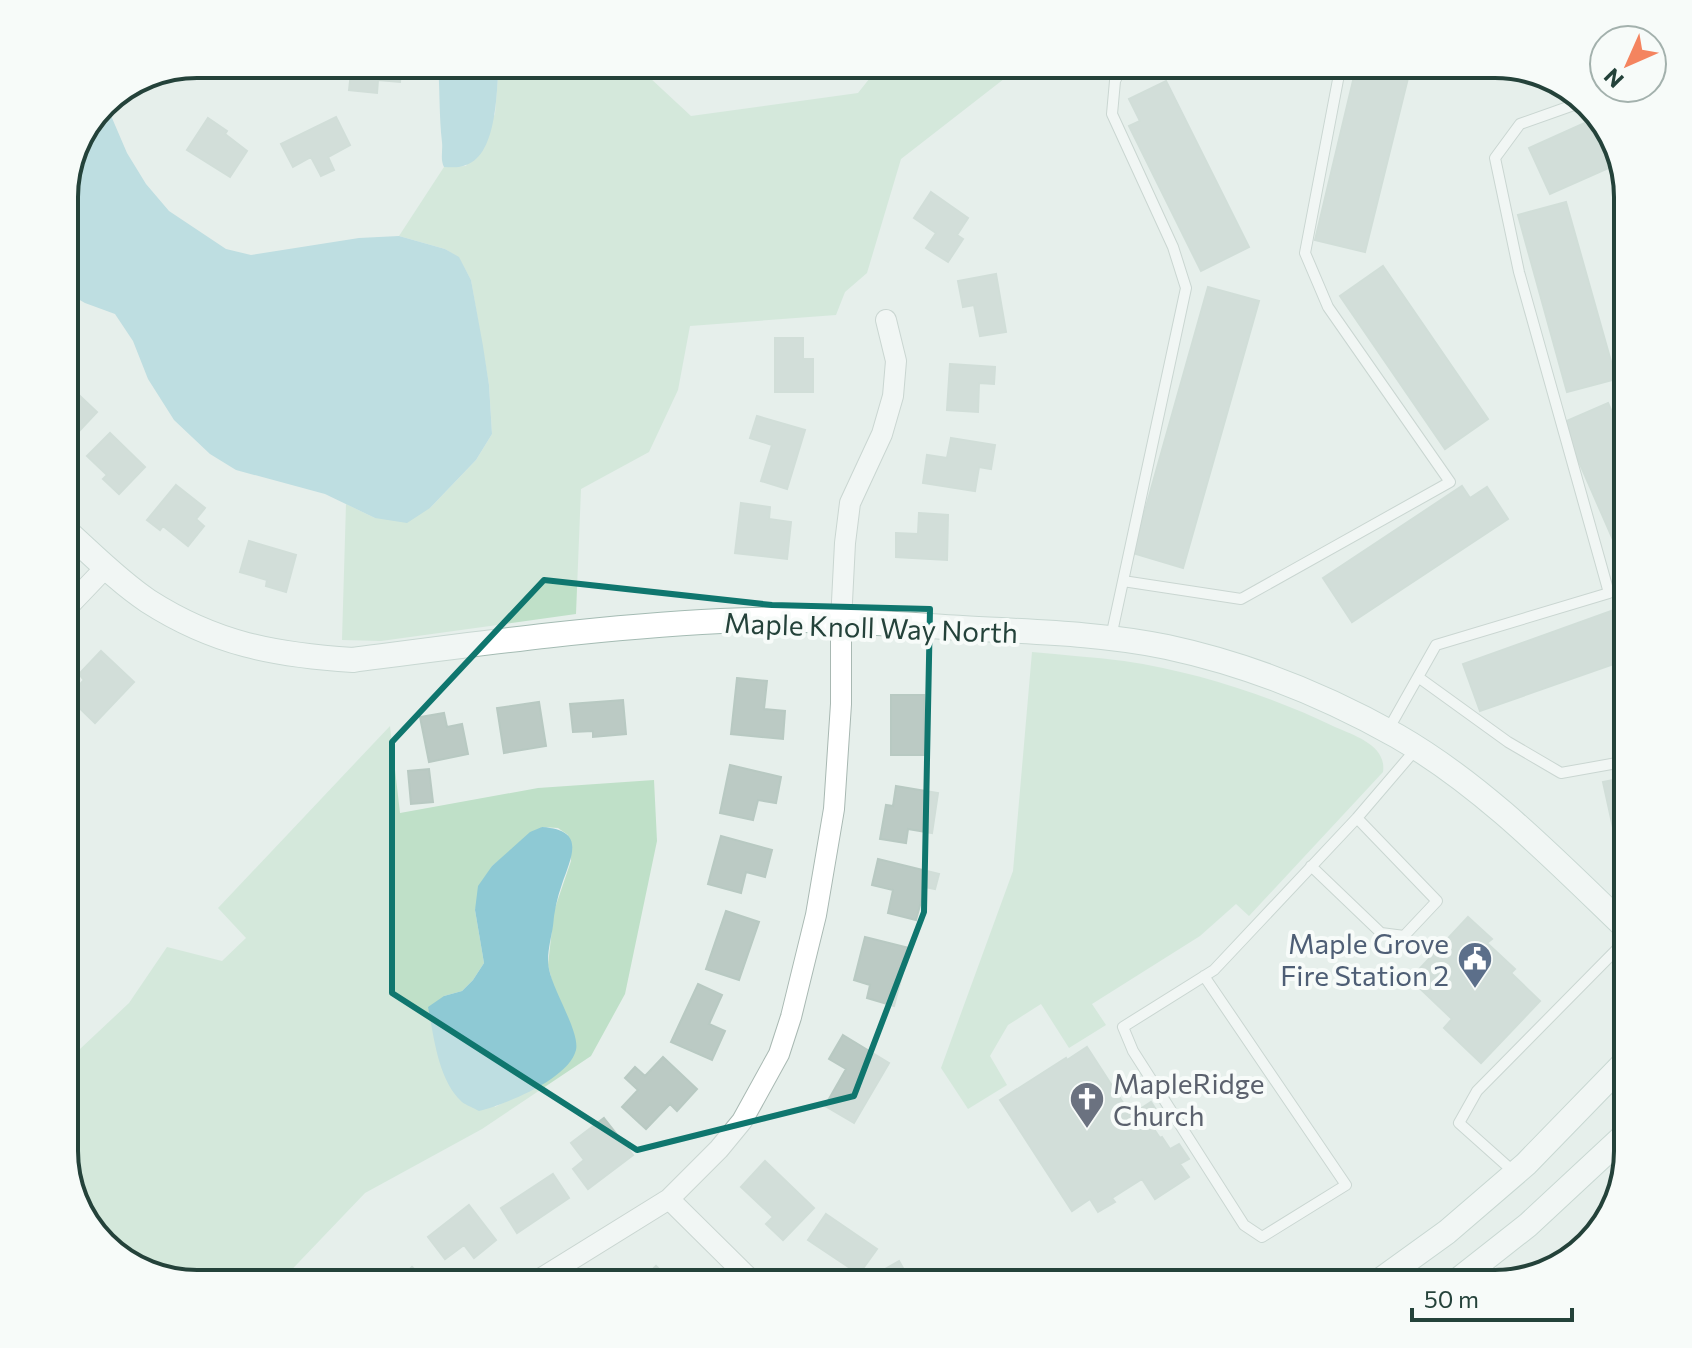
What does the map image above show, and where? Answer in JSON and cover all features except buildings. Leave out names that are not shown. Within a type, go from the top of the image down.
[{"type":"street","points":[[555,1270],[669,1199],[742,1121],[779,1054],[816,915],[834,809],[841,704],[841,621],[850,503],[882,434],[893,396],[896,361],[886,320]]},
{"type":"street","name":"Maple Knoll Way North","points":[[78,542],[147,600],[192,626],[277,654],[314,658],[353,660],[723,621],[841,621],[1068,634],[1166,647],[1245,669],[1323,699],[1416,749],[1465,783],[1529,836],[1614,917]]},
{"type":"street","points":[[78,596],[106,567]]},
{"type":"street","points":[[1394,1270],[1447,1232],[1515,1173],[1614,1073]]},
{"type":"street","points":[[1471,1270],[1528,1225],[1614,1145]]},
{"type":"street","points":[[669,1199],[741,1270]]},
{"type":"lane","points":[[1111,639],[1186,288],[1173,247],[1112,114],[1116,78]]},
{"type":"lane","points":[[1123,581],[1241,599],[1450,482],[1328,307],[1305,253],[1338,78]]},
{"type":"lane","points":[[1387,732],[1436,645],[1609,593],[1519,272],[1495,158],[1520,124],[1570,106]]},
{"type":"lane","points":[[1418,677],[1508,742],[1561,773],[1614,764]]},
{"type":"lane","points":[[1204,976],[1346,1185],[1262,1237],[1244,1225],[1133,1051],[1123,1027],[1204,976],[1214,970],[1357,818],[1416,749]]},
{"type":"lane","points":[[1311,866],[1381,933],[1404,936],[1437,901],[1357,818]]},
{"type":"lane","points":[[1515,1173],[1459,1123],[1477,1091],[1614,952]]},
{"type":"highlighted area","points":[[544,580],[772,605],[930,609],[924,912],[854,1096],[637,1150],[392,993],[392,742]]},
{"type":"green space","points":[[498,78],[650,78],[691,116],[858,93],[870,78],[1005,78],[901,159],[867,273],[845,292],[836,315],[690,326],[678,390],[649,452],[581,489],[576,614],[381,641],[342,640],[346,504],[375,518],[430,508],[476,460],[492,434],[489,385],[471,280],[459,258],[445,249],[399,236],[444,167],[466,166],[495,114]]},
{"type":"green space","points":[[1032,652],[1151,666],[1205,678],[1258,695],[1310,715],[1368,743],[1380,755],[1383,772],[1249,916],[1236,904],[1200,936],[1092,1004],[1106,1025],[1069,1048],[1041,1004],[1008,1025],[990,1056],[1007,1085],[968,1109],[941,1068],[1013,871]]},
{"type":"green space","points":[[390,726],[400,813],[538,788],[654,780],[657,841],[625,994],[591,1056],[482,1129],[365,1193],[291,1270],[174,1268],[131,1250],[103,1223],[90,1204],[78,1159],[78,1051],[129,1003],[167,947],[222,961],[246,938],[218,908]],"holes":[[[542,827],[558,828],[568,835],[571,861],[554,911],[548,965],[555,993],[574,1034],[547,1080],[495,1107],[444,996],[462,991],[484,963],[475,910],[492,866]]]},
{"type":"water","points":[[438,78],[498,78],[489,138],[474,160],[461,167],[444,167]]},
{"type":"water","points":[[111,116],[127,153],[146,184],[169,211],[226,249],[251,255],[359,238],[399,236],[445,249],[459,257],[471,280],[489,385],[492,434],[476,460],[430,508],[407,523],[375,518],[325,494],[236,470],[210,454],[174,420],[148,379],[133,341],[115,314],[78,299],[78,189],[90,144]]},
{"type":"water","points":[[542,827],[565,833],[572,846],[556,905],[548,959],[551,978],[574,1033],[576,1050],[571,1061],[549,1080],[519,1097],[479,1111],[462,1102],[447,1082],[438,1058],[428,1007],[444,996],[462,991],[484,963],[475,910],[478,886],[492,866],[530,832]]},
{"type":"place","name":"Maple Grove Fire Station 2","points":[[1475,990]]},
{"type":"place","name":"MapleRidge Church","points":[[1087,1130]]}]
